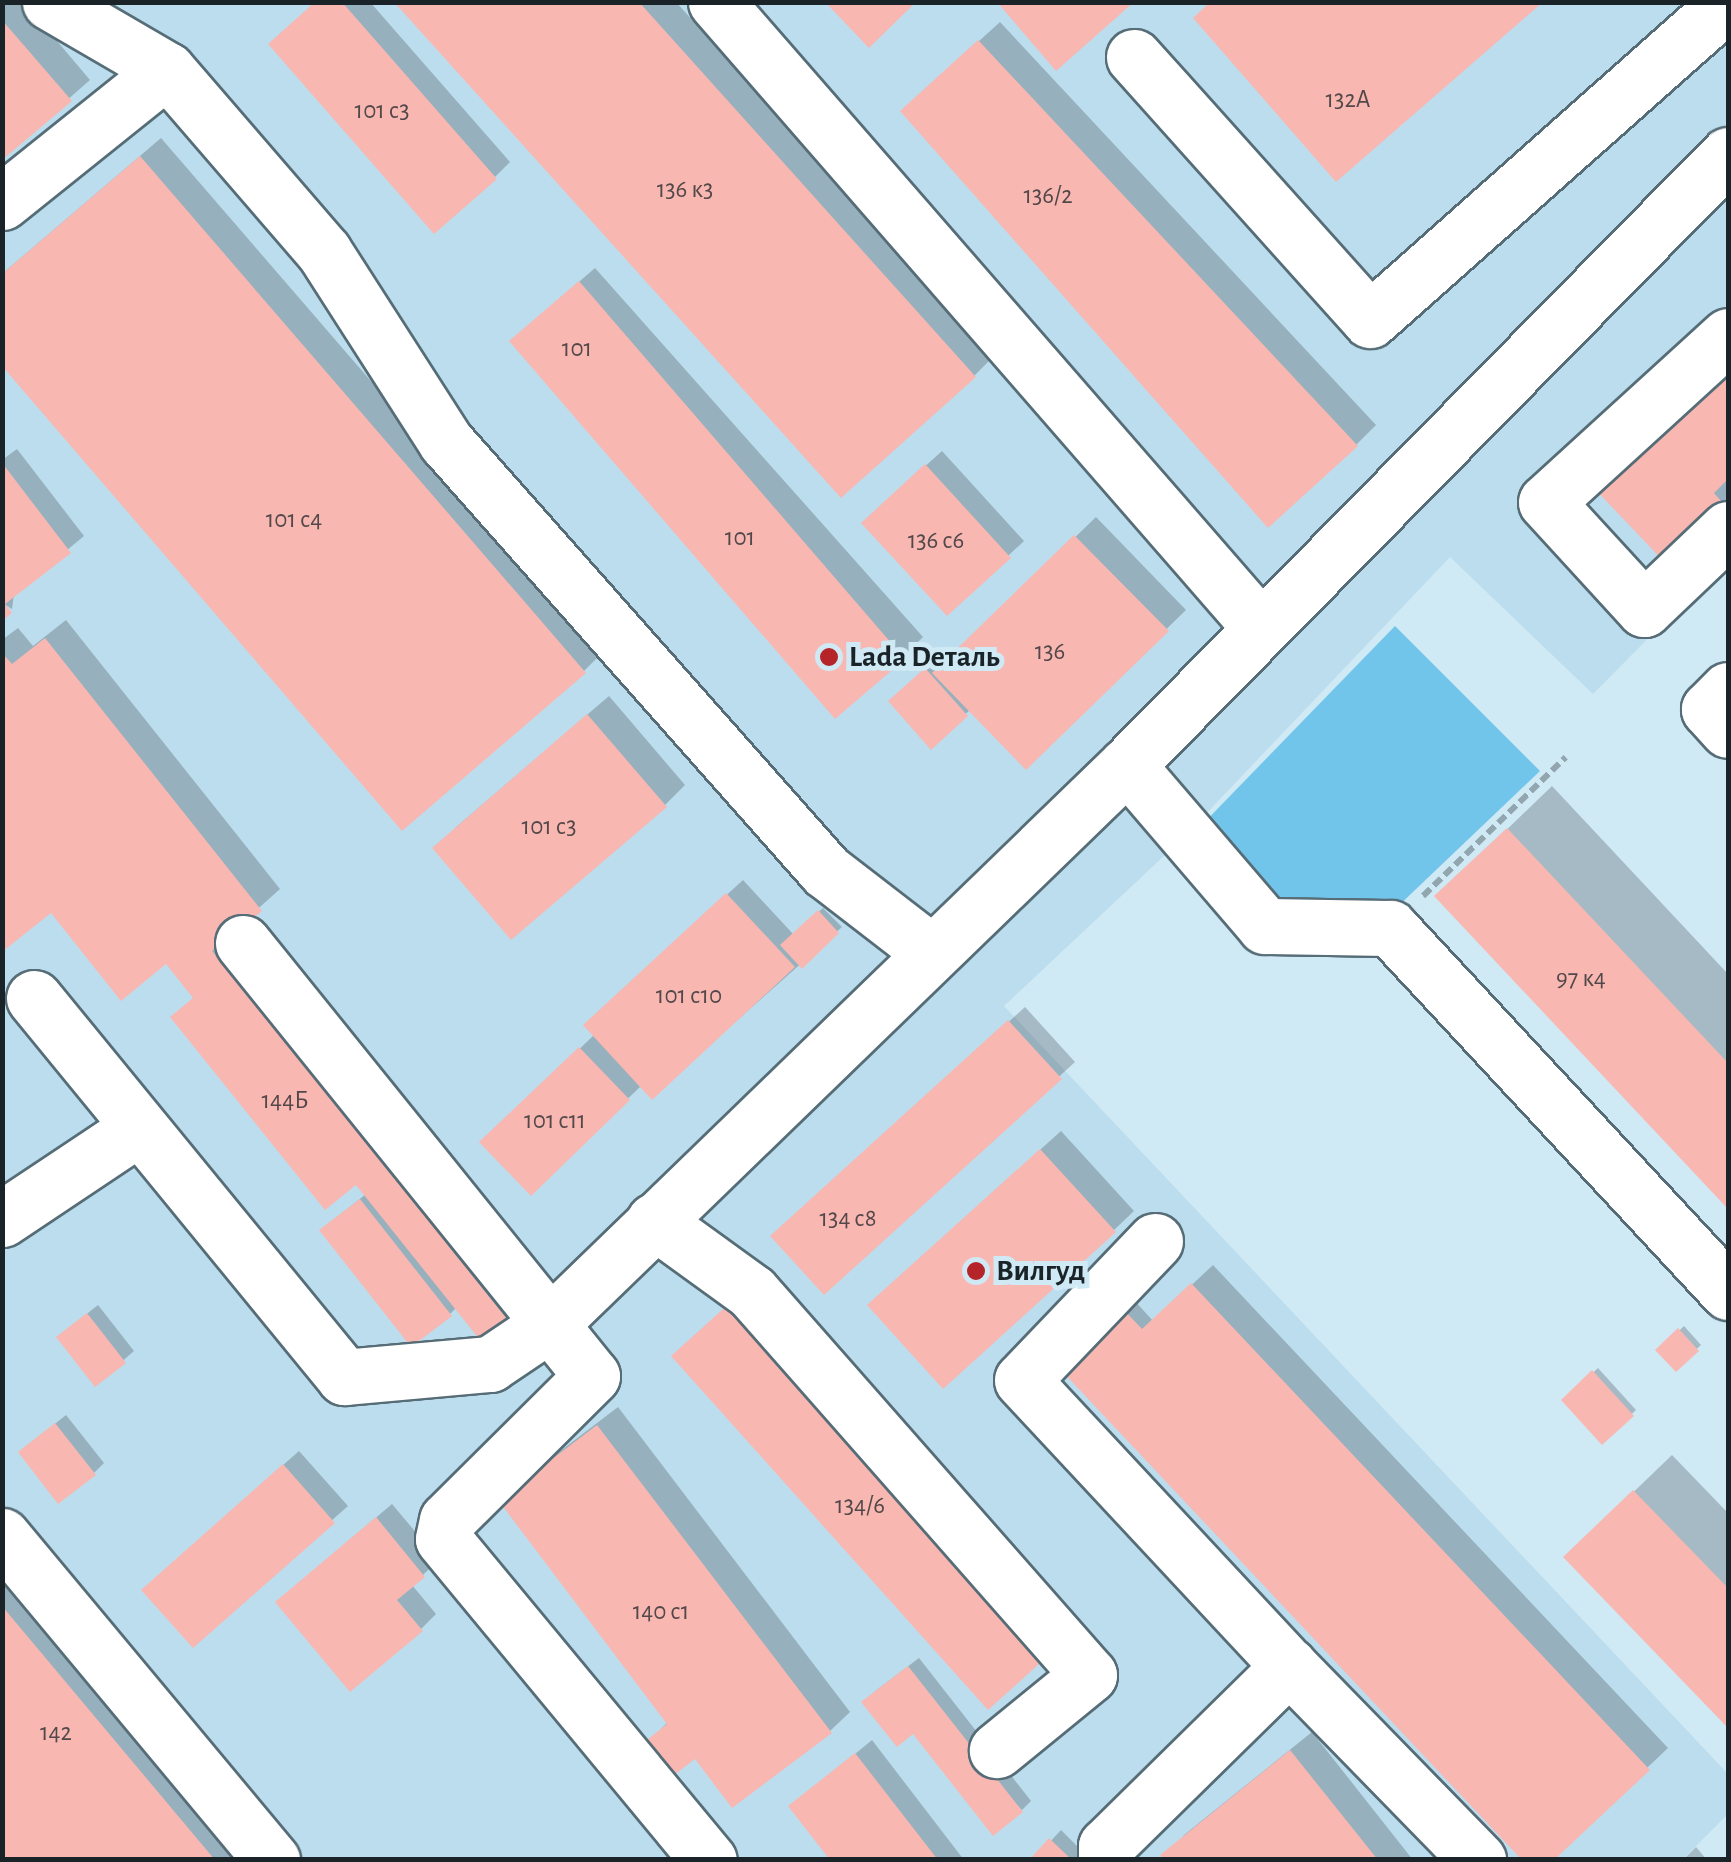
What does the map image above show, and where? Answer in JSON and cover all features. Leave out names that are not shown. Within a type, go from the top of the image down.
[{"type":"street","points":[[50,2],[167,70],[324,252],[446,442],[826,871],[926,949]]},
{"type":"street","points":[[716,2],[1260,626]]},
{"type":"street","points":[[1134,57],[1370,320],[1728,2]]},
{"type":"street","points":[[2,202],[167,70]]},
{"type":"street","points":[[34,998],[344,1378],[490,1364],[551,1323],[926,949],[1127,764],[1728,155]]},
{"type":"street","points":[[1728,336],[1546,502],[1644,608],[1728,529]]},
{"type":"street","points":[[1728,690],[1709,709],[1728,730]]},
{"type":"street","points":[[1127,764],[1265,926],[1390,928],[1728,1292]]},
{"type":"street","points":[[243,943],[592,1376],[447,1520],[443,1539],[709,1860]]},
{"type":"street","points":[[2,1219],[138,1130]]},
{"type":"street","points":[[654,1220],[752,1292],[1089,1675],[997,1750]]},
{"type":"street","points":[[1155,1241],[1022,1380],[1288,1666],[1478,1860]]},
{"type":"street","points":[[2,1536],[272,1860]]},
{"type":"street","points":[[1106,1860],[1106,1846],[1288,1666]]},
{"type":"path","points":[[1390,928],[1566,757]]},
{"type":"shaded area","points":[[3,3],[1728,3],[1728,558],[1593,694],[1450,557],[1182,839],[1004,1006],[1728,1774],[1728,1814],[1682,1860],[3,1860]]},
{"type":"shaded area","points":[[1395,626],[1540,771],[1393,911],[1273,915],[1195,832]]},
{"type":"building","points":[[315,2],[342,2],[497,179],[434,234],[268,44]]},
{"type":"building","points":[[394,2],[639,2],[976,377],[841,498]]},
{"type":"building","points":[[825,2],[916,2],[869,48]]},
{"type":"building","points":[[997,2],[1134,2],[1056,71]]},
{"type":"building","points":[[1210,2],[1543,2],[1336,182],[1193,18]]},
{"type":"building","points":[[2,20],[72,101],[2,160]]},
{"type":"building","points":[[978,40],[1358,446],[1268,528],[900,111]]},
{"type":"building","points":[[140,156],[586,673],[402,831],[2,366],[2,274]]},
{"type":"building","points":[[579,281],[905,659],[835,719],[509,341]]},
{"type":"building","points":[[1728,355],[1728,479],[1714,493],[1728,509],[1671,569],[1591,485]]},
{"type":"building","points":[[3,464],[71,553],[5,604],[12,613],[2,621]]},
{"type":"building","points":[[925,464],[1011,558],[947,616],[861,523]]},
{"type":"building","points":[[1074,535],[1169,631],[1026,770],[932,673]]},
{"type":"building","points":[[45,638],[262,911],[212,951],[507,1319],[480,1340],[356,1185],[325,1210],[170,1017],[193,998],[166,964],[121,1001],[51,913],[2,952],[2,653],[12,664]]},
{"type":"building","points":[[925,668],[968,716],[931,750],[888,701]]},
{"type":"building","points":[[587,714],[667,807],[511,940],[432,848]]},
{"type":"building","points":[[1507,828],[1728,1063],[1728,1209],[1434,896]]},
{"type":"building","points":[[726,893],[795,967],[652,1100],[583,1025]]},
{"type":"building","points":[[818,910],[839,933],[802,969],[780,945]]},
{"type":"building","points":[[1008,1020],[1062,1079],[824,1295],[770,1236]]},
{"type":"building","points":[[579,1047],[630,1100],[531,1196],[479,1142]]},
{"type":"building","points":[[1040,1149],[1116,1232],[943,1389],[867,1305]]},
{"type":"building","points":[[360,1199],[452,1316],[411,1347],[319,1230]]},
{"type":"building","points":[[1191,1283],[1650,1770],[1554,1860],[1522,1860],[1059,1368],[1122,1308],[1142,1329]]},
{"type":"building","points":[[732,1301],[1049,1655],[988,1710],[671,1356]]},
{"type":"building","points":[[87,1313],[126,1363],[95,1387],[56,1337]]},
{"type":"building","points":[[1678,1328],[1699,1351],[1676,1372],[1655,1350]]},
{"type":"building","points":[[1592,1370],[1634,1416],[1602,1445],[1561,1400]]},
{"type":"building","points":[[55,1423],[96,1475],[58,1504],[18,1452]]},
{"type":"building","points":[[597,1425],[832,1733],[732,1808],[695,1759],[674,1775],[647,1740],[667,1724],[498,1500]]},
{"type":"building","points":[[283,1464],[335,1523],[193,1648],[141,1590]]},
{"type":"building","points":[[1633,1490],[1728,1588],[1728,1728],[1563,1557]]},
{"type":"building","points":[[376,1517],[425,1577],[397,1600],[423,1631],[350,1692],[275,1602]]},
{"type":"building","points":[[2,1606],[215,1860],[2,1860]]},
{"type":"building","points":[[908,1666],[1023,1812],[993,1836],[913,1734],[897,1747],[861,1702]]},
{"type":"building","points":[[1290,1750],[1378,1860],[1164,1860],[1160,1855]]},
{"type":"building","points":[[855,1753],[938,1860],[830,1860],[788,1806]]},
{"type":"building","points":[[1049,1838],[1072,1860],[1029,1860]]},
{"type":"place","name":"Lada Dеталь","points":[[829,657]]},
{"type":"place","name":"Вилгуд","points":[[976,1271]]}]
